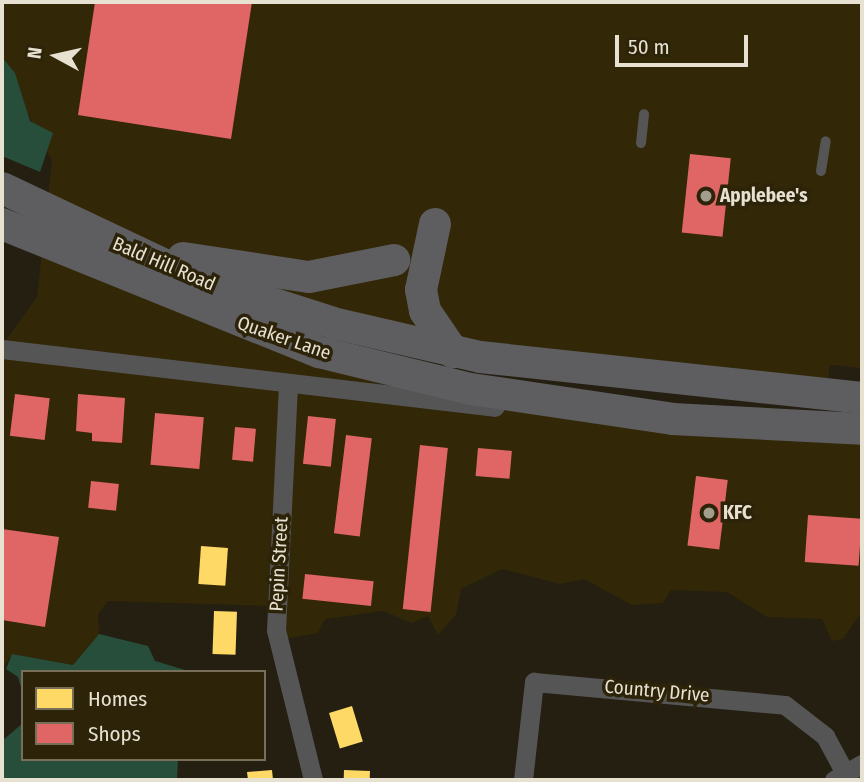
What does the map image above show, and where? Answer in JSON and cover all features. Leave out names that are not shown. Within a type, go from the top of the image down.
[{"type":"main road","name":"Bald Hill Road","points":[[2,188],[116,245],[190,277],[333,323]]},
{"type":"main road","name":"Quaker Lane","points":[[2,224],[319,352],[580,408],[673,419],[862,429]]},
{"type":"main road","points":[[435,224],[421,290],[425,311],[453,352]]},
{"type":"main road","points":[[116,245],[309,277],[394,260]]},
{"type":"main road","name":"Quaker Lane","points":[[333,323],[453,352],[677,381],[862,398]]},
{"type":"main road","points":[[673,419],[677,381]]},
{"type":"street","name":"Quaker Lane","points":[[2,349],[288,385],[500,408],[580,408]]},
{"type":"street","name":"Pepin Street","points":[[288,385],[276,630],[313,780]]},
{"type":"street","name":"Country Drive","points":[[523,780],[534,682],[785,705],[818,728],[847,772]]},
{"type":"lane","points":[[641,143],[644,114]]},
{"type":"lane","points":[[821,172],[826,141]]},
{"type":"shaded area","points":[[2,2],[862,2],[862,368],[830,365],[826,394],[330,338],[368,365],[862,444],[862,611],[843,639],[832,641],[822,619],[767,617],[727,592],[671,590],[663,603],[632,605],[584,579],[560,584],[502,569],[461,589],[456,615],[438,635],[428,616],[412,623],[383,611],[325,619],[318,633],[280,640],[272,606],[108,601],[98,614],[99,634],[73,665],[13,654],[2,668],[2,346],[37,297],[52,161],[16,91],[15,73],[2,57]]},
{"type":"green space","points":[[2,57],[15,73],[30,121],[53,133],[40,172],[2,156]]},
{"type":"green space","points":[[99,634],[148,646],[155,661],[185,670],[21,670],[21,687],[18,677],[6,669],[12,654],[73,665]]},
{"type":"green space","points":[[21,725],[21,761],[178,761],[177,780],[2,780],[2,741]]},
{"type":"building: Homes","points":[[201,546],[228,548],[225,586],[198,584]]},
{"type":"building: Homes","points":[[214,611],[237,612],[235,655],[212,654]]},
{"type":"building: Homes","points":[[352,706],[363,741],[340,748],[329,713]]},
{"type":"building: Homes","points":[[272,770],[273,780],[248,780],[247,772]]},
{"type":"building: Homes","points":[[344,770],[370,771],[370,780],[344,780]]},
{"type":"building: Shops","points":[[95,2],[252,2],[231,139],[78,115]]},
{"type":"building: Shops","name":"Applebee's","points":[[690,154],[731,158],[723,237],[682,233]]},
{"type":"building: Shops","points":[[15,394],[50,398],[45,440],[10,436]]},
{"type":"building: Shops","points":[[78,394],[125,398],[122,443],[92,441],[92,433],[76,431]]},
{"type":"building: Shops","points":[[155,413],[204,417],[199,469],[150,465]]},
{"type":"building: Shops","points":[[308,416],[336,419],[331,467],[303,464]]},
{"type":"building: Shops","points":[[235,427],[256,429],[253,462],[232,460]]},
{"type":"building: Shops","points":[[346,435],[372,438],[360,536],[334,533]]},
{"type":"building: Shops","points":[[420,445],[448,448],[431,612],[403,609]]},
{"type":"building: Shops","points":[[478,448],[512,451],[509,479],[476,476]]},
{"type":"building: Shops","name":"KFC","points":[[696,476],[728,480],[719,549],[687,545]]},
{"type":"building: Shops","points":[[91,481],[119,484],[116,511],[88,508]]},
{"type":"building: Shops","points":[[808,515],[862,519],[859,566],[805,562]]},
{"type":"building: Shops","points":[[2,529],[59,537],[45,627],[2,620]]},
{"type":"building: Shops","points":[[305,574],[374,581],[371,606],[302,599]]},
{"type":"place","name":"Applebee's","points":[[706,196]]},
{"type":"place","name":"KFC","points":[[709,513]]}]
